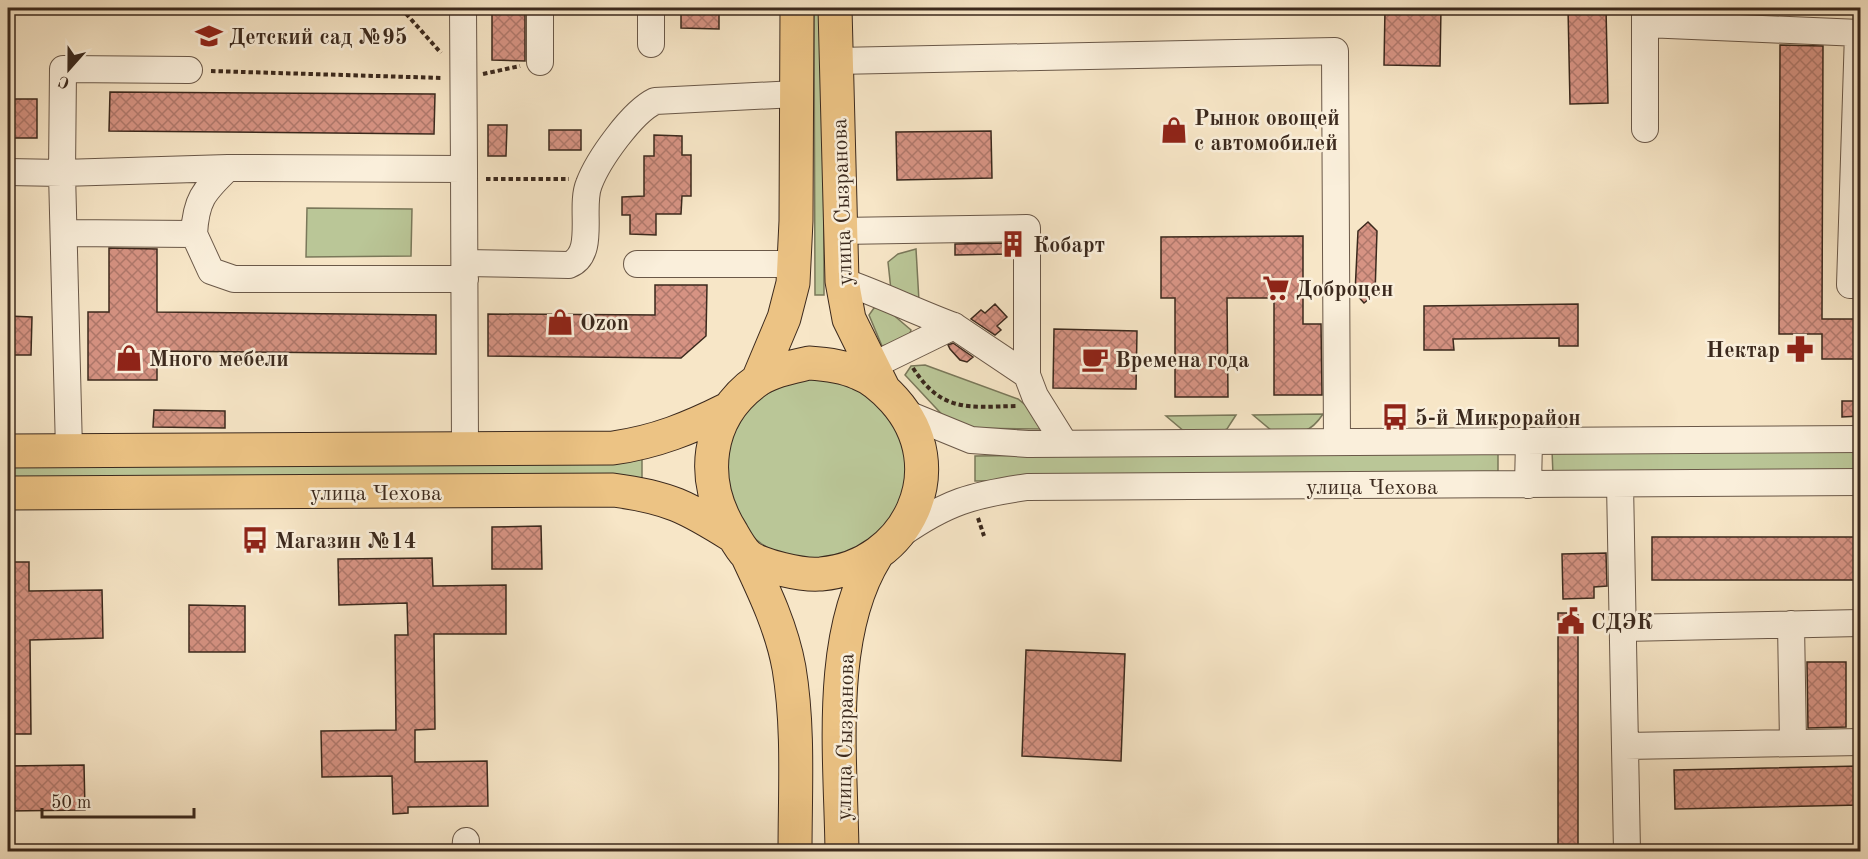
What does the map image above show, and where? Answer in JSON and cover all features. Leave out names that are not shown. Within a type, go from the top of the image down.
[{"type":"main road","name":"улица Сызранова","points":[[758,380],[784,318],[794,264],[797,8]]},
{"type":"main road","name":"улица Сызранова","points":[[835,8],[842,281],[849,319],[878,377]]},
{"type":"main road","points":[[741,546],[785,570],[818,575],[850,569],[886,547],[913,512],[919,492],[922,467],[918,441],[905,413],[878,377],[833,365],[810,363],[786,368],[758,380],[728,409],[711,451],[710,484],[719,512],[741,546],[767,598],[789,668],[792,701],[795,852]]},
{"type":"main road","name":"улица Чехова","points":[[8,451],[613,448],[649,443],[728,409]]},
{"type":"main road","name":"улица Чехова","points":[[8,493],[613,490],[651,495],[686,506],[741,546]]},
{"type":"main road","name":"улица Сызранова","points":[[842,852],[844,648],[863,577],[886,547]]},
{"type":"street","points":[[464,8],[465,448]]},
{"type":"street","points":[[540,8],[540,62]]},
{"type":"street","points":[[651,8],[651,44]]},
{"type":"street","points":[[1645,129],[1645,16],[1859,33],[1850,285],[1860,285]]},
{"type":"street","points":[[836,60],[1335,51],[1337,442]]},
{"type":"street","points":[[69,450],[62,173],[63,69],[189,70]]},
{"type":"street","points":[[228,168],[210,185],[196,208],[194,234],[212,272],[234,279],[569,265],[579,261],[584,252],[586,194],[591,179],[643,107],[655,101],[796,94]]},
{"type":"street","points":[[8,172],[62,173],[228,168],[464,174]]},
{"type":"street","points":[[166,170],[196,208]]},
{"type":"street","points":[[839,231],[1027,228],[1027,375],[1035,396],[1065,444]]},
{"type":"street","points":[[64,233],[194,234]]},
{"type":"street","points":[[637,264],[794,264]]},
{"type":"street","points":[[842,281],[883,295],[908,309],[954,326],[1027,375]]},
{"type":"street","points":[[878,377],[954,326]]},
{"type":"street","name":"улица Чехова","points":[[905,413],[971,440],[1065,444],[1860,439]]},
{"type":"street","points":[[1528,485],[1529,441]]},
{"type":"street","name":"улица Чехова","points":[[886,547],[932,512],[954,502],[987,493],[1027,487],[1860,482]]},
{"type":"street","points":[[1620,484],[1627,852]]},
{"type":"street","points":[[1623,628],[1860,623]]},
{"type":"street","points":[[1791,624],[1793,743]]},
{"type":"street","points":[[1625,746],[1860,742]]},
{"type":"path","points":[[401,8],[463,78]]},
{"type":"path","points":[[189,70],[463,78],[540,62]]},
{"type":"path","points":[[464,174],[591,179]]},
{"type":"green space","points":[[814,8],[823,8],[824,295],[815,295]]},
{"type":"green space","points":[[307,208],[412,209],[411,256],[306,257]]},
{"type":"green space","points":[[916,249],[919,301],[891,290],[888,262],[898,254]]},
{"type":"green space","points":[[884,307],[911,330],[908,339],[882,346],[869,315],[874,308]]},
{"type":"green space","points":[[925,365],[1018,399],[1034,412],[1043,429],[965,428],[950,423],[905,375],[911,366]]},
{"type":"green space","points":[[815,377],[850,384],[880,404],[900,434],[907,469],[900,504],[880,534],[850,554],[815,561],[780,554],[750,534],[730,504],[723,469],[730,434],[750,404],[780,384]]},
{"type":"green space","points":[[1323,414],[1312,426],[1301,432],[1272,431],[1253,415]]},
{"type":"green space","points":[[1236,415],[1227,429],[1218,433],[1185,432],[1166,416]]},
{"type":"green space","points":[[1860,449],[1860,474],[1553,475],[1552,450]]},
{"type":"green space","points":[[1498,451],[1498,476],[975,481],[975,456]]},
{"type":"green space","points":[[642,456],[642,480],[8,483],[8,460]]},
{"type":"building","points":[[492,8],[525,8],[525,61],[492,60]]},
{"type":"building","points":[[681,8],[719,8],[719,29],[681,28]]},
{"type":"building","points":[[1385,8],[1441,8],[1440,66],[1384,65]]},
{"type":"building","points":[[1568,8],[1606,8],[1608,103],[1570,104]]},
{"type":"building","points":[[1780,45],[1823,46],[1822,319],[1860,319],[1860,359],[1822,359],[1822,334],[1779,334]]},
{"type":"building","points":[[110,92],[435,94],[434,134],[109,131]]},
{"type":"building","points":[[8,99],[37,99],[37,138],[8,138]]},
{"type":"building","points":[[488,125],[507,125],[506,156],[488,156]]},
{"type":"building","points":[[549,130],[581,130],[581,150],[549,150]]},
{"type":"building","points":[[991,131],[992,178],[897,180],[896,132]]},
{"type":"building","points":[[654,135],[682,136],[682,155],[691,155],[691,196],[682,196],[681,214],[656,214],[656,235],[630,234],[630,215],[622,215],[622,197],[644,196],[644,156],[654,156]]},
{"type":"building","points":[[1368,222],[1377,231],[1375,294],[1364,303],[1355,293],[1358,231]]},
{"type":"building","points":[[1303,236],[1303,324],[1321,324],[1322,395],[1274,395],[1274,298],[1227,298],[1228,397],[1175,397],[1175,298],[1161,298],[1161,237]]},
{"type":"building","points":[[1012,243],[1012,254],[955,255],[955,244]]},
{"type":"building","points":[[109,248],[157,249],[157,312],[436,315],[436,354],[157,351],[157,380],[88,380],[88,312],[109,312]]},
{"type":"building","points":[[655,285],[707,285],[706,336],[681,358],[488,356],[488,314],[655,315]]},
{"type":"building","points":[[995,304],[1007,317],[997,326],[1001,330],[995,335],[971,319],[981,310],[985,313]]},
{"type":"building","points":[[1578,304],[1578,346],[1559,346],[1559,338],[1453,339],[1454,350],[1424,350],[1424,306]]},
{"type":"building","points":[[8,316],[32,317],[31,355],[8,355]]},
{"type":"building","name":"Времена года","points":[[1054,329],[1137,331],[1136,389],[1053,388]]},
{"type":"building","points":[[953,343],[973,357],[967,362],[960,360],[948,345]]},
{"type":"building","points":[[1842,401],[1860,401],[1860,416],[1842,417]]},
{"type":"building","points":[[154,410],[225,411],[225,428],[153,427]]},
{"type":"building","points":[[541,526],[542,569],[492,569],[492,527]]},
{"type":"building","points":[[1652,537],[1860,537],[1860,580],[1652,580]]},
{"type":"building","points":[[1606,553],[1607,586],[1594,587],[1594,598],[1563,599],[1562,554]]},
{"type":"building","points":[[432,558],[433,586],[506,585],[506,634],[434,634],[435,729],[415,730],[415,762],[487,761],[488,806],[408,807],[408,813],[393,814],[392,776],[322,777],[321,731],[396,730],[395,635],[408,635],[407,603],[339,605],[338,559]]},
{"type":"building","points":[[8,562],[29,562],[29,591],[102,590],[103,638],[30,640],[31,734],[8,734]]},
{"type":"building","points":[[189,605],[245,606],[245,652],[189,652]]},
{"type":"building","points":[[1558,613],[1578,613],[1578,852],[1558,852]]},
{"type":"building","points":[[1026,650],[1125,654],[1121,761],[1022,756]]},
{"type":"building","points":[[1807,662],[1846,662],[1846,727],[1808,728]]},
{"type":"building","points":[[84,765],[85,810],[8,811],[8,766]]},
{"type":"building","points":[[1860,766],[1860,805],[1675,809],[1674,770]]},
{"type":"place","name":"Детский сад №95","points":[[209,36]]},
{"type":"place","name":"Рынок овощей с автомобилей","points":[[1174,130]]},
{"type":"place","name":"Кобарт","points":[[1013,244]]},
{"type":"place","name":"Доброцен","points":[[1276,288]]},
{"type":"place","name":"Ozon","points":[[560,322]]},
{"type":"place","name":"Нектар","points":[[1800,349]]},
{"type":"place","name":"Много мебели","points":[[129,358]]},
{"type":"place","name":"Времена года","points":[[1095,359]]},
{"type":"place","name":"5-й Микрорайон","points":[[1395,417]]},
{"type":"place","name":"Магазин №14","points":[[255,540]]},
{"type":"place","name":"СДЭК","points":[[1571,621]]}]
